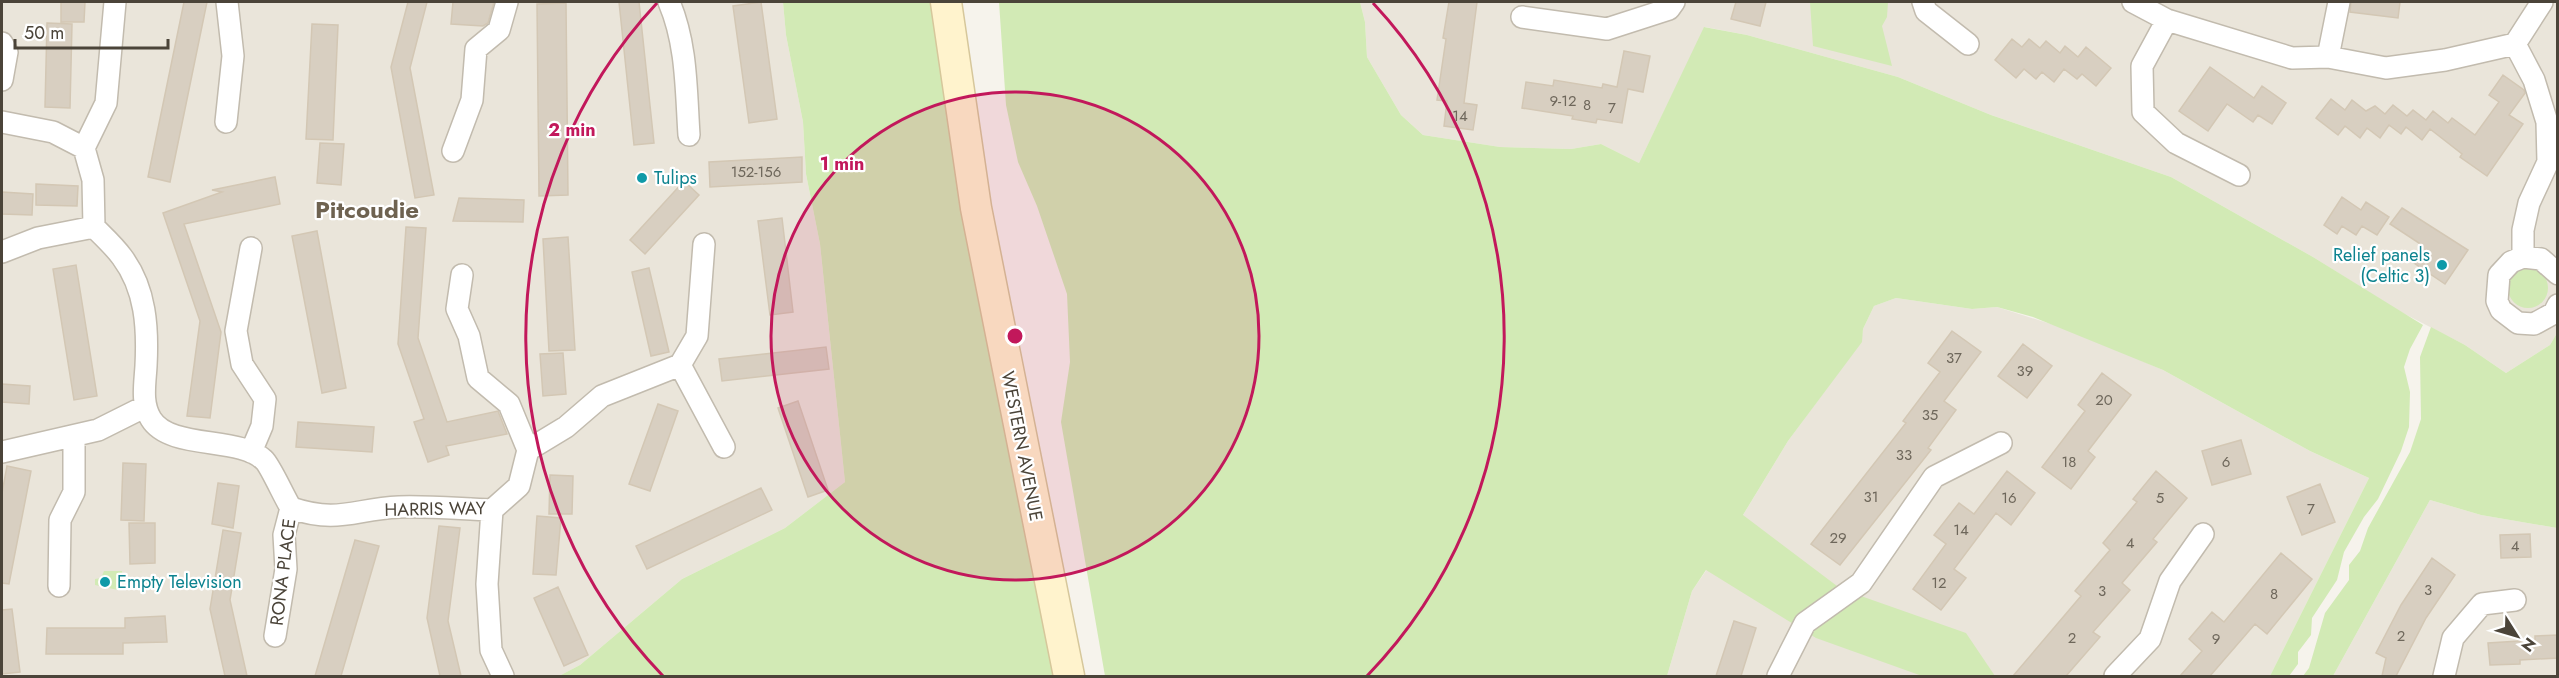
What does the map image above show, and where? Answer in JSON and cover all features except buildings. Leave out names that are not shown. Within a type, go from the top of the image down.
[{"type":"main road","name":"WESTERN AVENUE","points":[[946,2],[976,208],[1069,676]]},
{"type":"street","points":[[115,2],[106,103],[84,148],[93,180],[94,226],[122,257],[140,290],[146,315],[148,345],[144,407],[152,422],[168,434],[251,452],[265,460],[291,508]]},
{"type":"street","points":[[226,122],[233,56],[227,2]]},
{"type":"street","points":[[453,151],[472,100],[476,50],[499,30],[507,2]]},
{"type":"street","points":[[669,2],[677,21],[683,52],[689,135]]},
{"type":"street","points":[[1522,17],[1607,29],[1669,9],[1674,2]]},
{"type":"street","points":[[1923,2],[1926,11],[1968,44]]},
{"type":"street","points":[[2133,2],[2167,20],[2292,58],[2328,57],[2386,68],[2445,60],[2515,44],[2542,2]]},
{"type":"street","points":[[2328,57],[2339,2]]},
{"type":"street","points":[[2167,20],[2142,66],[2144,112],[2176,143],[2239,175]]},
{"type":"street","points":[[2,44],[7,52],[2,80]]},
{"type":"street","points":[[2515,44],[2534,80],[2547,122],[2548,162],[2529,203],[2523,230],[2523,257]]},
{"type":"street","points":[[2,122],[53,132],[84,148]]},
{"type":"street","points":[[2,252],[38,238],[94,226]]},
{"type":"street","points":[[462,275],[456,309],[469,336],[478,378],[509,404],[528,450],[566,427],[602,396],[680,365],[697,336],[704,244]]},
{"type":"street","points":[[251,248],[236,331],[242,364],[266,399],[262,426],[251,452]]},
{"type":"street","points":[[2558,274],[2541,259],[2523,257],[2511,262],[2499,275],[2497,301],[2501,310],[2518,322],[2534,324],[2554,313],[2558,305]]},
{"type":"street","points":[[680,365],[724,447]]},
{"type":"street","points":[[2,452],[99,430],[144,407]]},
{"type":"street","points":[[59,586],[60,520],[74,492],[74,436]]},
{"type":"street","points":[[1778,676],[1805,624],[1861,583],[1934,477],[2001,443]]},
{"type":"street","name":"HARRIS WAY","points":[[291,508],[312,515],[338,517],[398,507],[492,510],[519,486],[528,450]]},
{"type":"street","name":"RONA PLACE","points":[[274,636],[286,569],[284,535],[291,508]]},
{"type":"street","points":[[492,510],[487,584],[491,650],[503,676]]},
{"type":"street","points":[[2115,676],[2150,639],[2170,581],[2203,534]]},
{"type":"street","points":[[2444,676],[2453,638],[2482,604],[2515,600]]},
{"type":"shaded area","points":[[2,2],[783,2],[786,35],[803,122],[806,174],[820,244],[845,482],[785,528],[682,579],[580,665],[559,676],[2,676]]},
{"type":"shaded area","points":[[1360,2],[2557,2],[2557,333],[2550,345],[2506,373],[2465,345],[2399,311],[2313,257],[2171,177],[1991,115],[1898,77],[1747,35],[1705,27],[1639,163],[1601,144],[1571,149],[1500,147],[1423,135],[1401,115],[1367,57],[1365,22]]},
{"type":"shaded area","points":[[1896,298],[1972,309],[1997,307],[2070,330],[2163,370],[2310,451],[2369,478],[2270,676],[1667,676],[1692,591],[1734,530],[1788,441],[1861,342],[1863,329],[1874,306]]},
{"type":"shaded area","points":[[2430,500],[2481,515],[2557,528],[2557,676],[2333,676]]},
{"type":"green space","points":[[783,2],[930,2],[1020,503],[1058,676],[559,676],[580,665],[682,579],[785,528],[845,482],[820,244],[806,174],[803,122],[786,35]]},
{"type":"green space","points":[[999,2],[1360,2],[1365,22],[1367,57],[1401,115],[1423,135],[1500,147],[1571,149],[1601,144],[1639,163],[1704,27],[1747,35],[1898,77],[1991,115],[2171,177],[2313,257],[2423,325],[2410,349],[2404,367],[2410,392],[2409,427],[2401,451],[2378,499],[2364,517],[2344,552],[2337,580],[2312,618],[2311,635],[2298,652],[2298,664],[2289,676],[2270,676],[2369,478],[2310,451],[2163,370],[2033,317],[1997,307],[1972,309],[1896,298],[1874,306],[1863,329],[1862,342],[1788,441],[1743,515],[1841,589],[1966,633],[1995,676],[1922,676],[1816,638],[1706,570],[1692,591],[1667,676],[1105,676],[1061,422],[1070,362],[1067,294],[1037,206],[1018,162],[1006,105]]},
{"type":"green space","points":[[1810,2],[1888,2],[1887,17],[1882,26],[1892,66],[1813,46]]},
{"type":"green space","points":[[2528,268],[2536,269],[2542,274],[2547,280],[2547,296],[2542,302],[2536,307],[2528,308],[2520,307],[2514,302],[2509,296],[2508,288],[2509,280],[2514,274],[2520,269]]},
{"type":"green space","points":[[2431,327],[2465,345],[2506,373],[2550,345],[2557,333],[2557,528],[2481,515],[2430,500],[2333,676],[2303,676],[2309,668],[2325,613],[2349,580],[2349,565],[2360,551],[2368,528],[2410,452],[2421,419],[2420,357]]},
{"type":"green space","points":[[104,571],[122,571],[124,584],[118,590],[95,585],[95,579],[101,578]]},
{"type":"place","name":"Tulips","points":[[642,178]]},
{"type":"place","name":"Relief panels (Celtic 3)","points":[[2442,265]]},
{"type":"place","name":"Empty Television","points":[[105,582]]},
{"type":"district","name":"Pitcoudie","points":[[367,210]]}]
